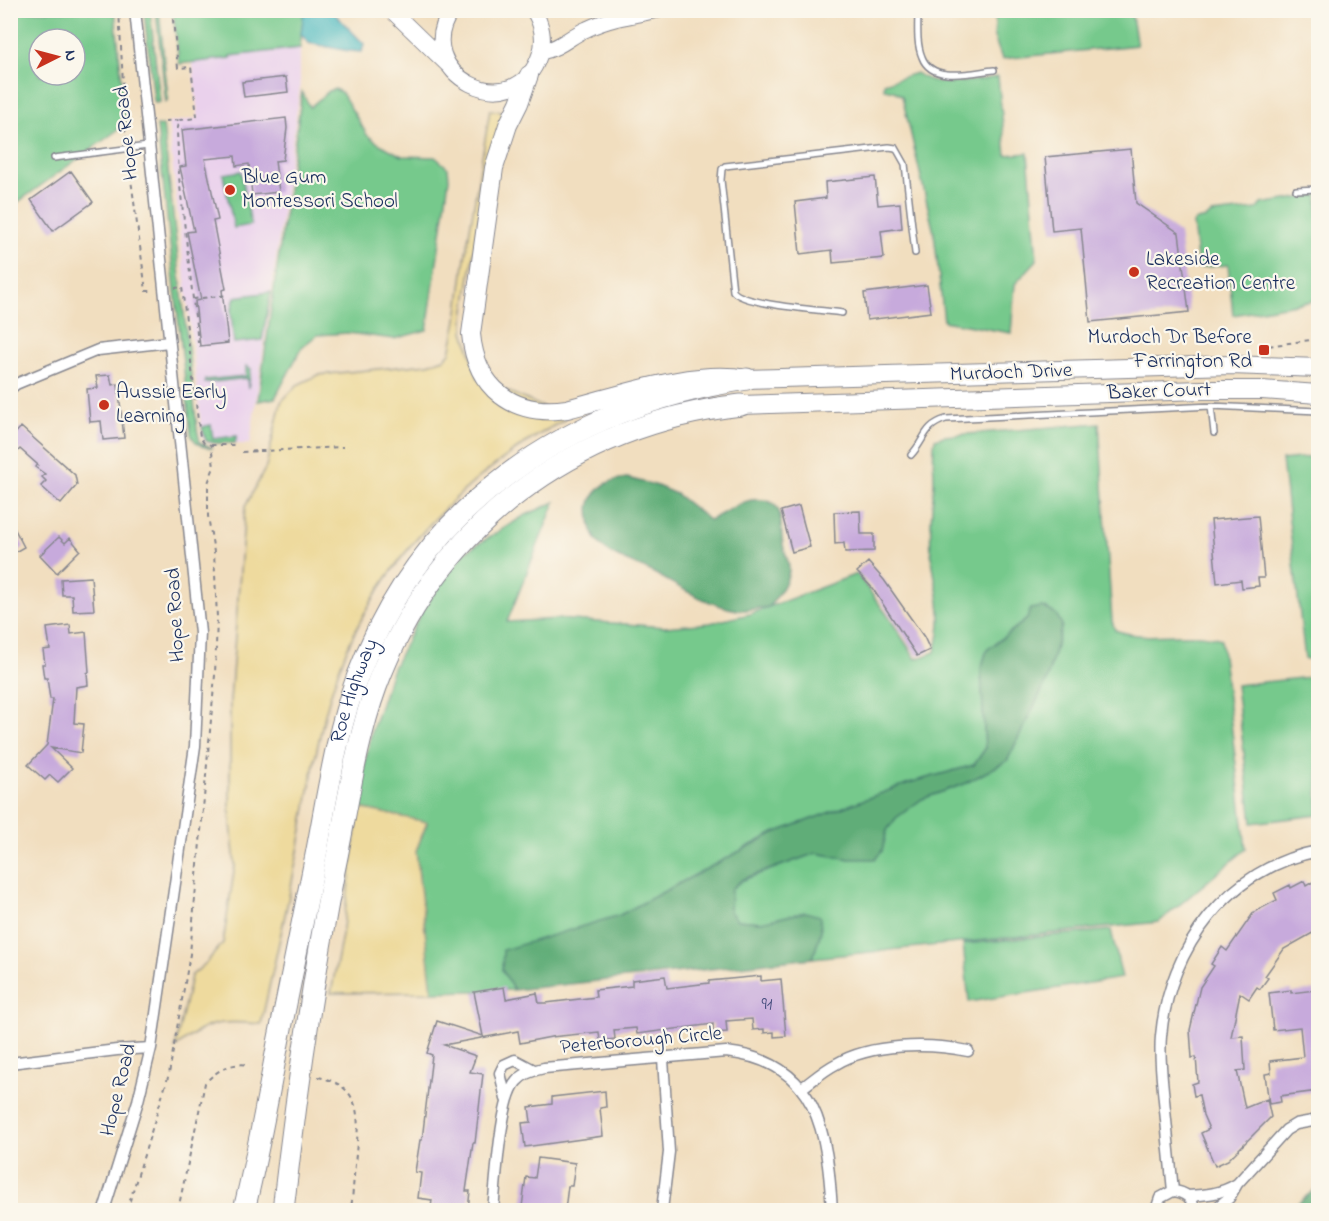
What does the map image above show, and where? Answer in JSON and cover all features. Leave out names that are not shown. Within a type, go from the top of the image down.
[{"type":"highway","name":"Roe Highway","points":[[244,1210],[258,1154],[344,718],[372,641],[392,605],[414,571],[439,539],[474,502],[514,470],[556,442],[602,419],[659,398],[747,379]]},
{"type":"highway","name":"Roe Highway","points":[[283,1210],[317,957],[360,742],[383,668],[400,633],[442,567],[474,531],[534,481],[575,455],[646,424],[693,412],[741,405]]},
{"type":"highway","points":[[257,1210],[317,957]]},
{"type":"highway","points":[[234,1210],[279,1040]]},
{"type":"main road","name":"Murdoch Drive","points":[[529,75],[508,125],[494,168],[471,334],[472,350],[484,378],[494,390],[521,407],[536,411],[552,411],[701,376],[731,376],[747,379],[1231,365],[1318,368]]},
{"type":"main road","name":"Murdoch Drive","points":[[741,405],[1202,390],[1262,390],[1318,394]]},
{"type":"street","name":"Hope Road","points":[[105,1210],[151,1048],[195,746],[200,633],[135,10]]},
{"type":"street","points":[[391,10],[469,85],[494,91],[519,83],[537,64],[542,52],[541,26],[533,10]]},
{"type":"street","points":[[450,67],[444,55],[442,42],[443,29],[452,10]]},
{"type":"street","points":[[542,52],[554,49],[585,29],[608,20],[659,10]]},
{"type":"street","points":[[10,389],[16,384],[98,350],[169,342]]},
{"type":"street","points":[[1173,1191],[1160,1052],[1162,1023],[1170,987],[1177,969],[1191,939],[1205,919],[1237,887],[1273,865],[1318,851]]},
{"type":"street","points":[[802,1088],[836,1064],[864,1053],[937,1045],[968,1051]]},
{"type":"street","points":[[10,1064],[151,1048]]},
{"type":"street","name":"Peterborough Circle","points":[[507,1099],[516,1082],[534,1070],[726,1052],[744,1054],[783,1071],[802,1088],[814,1108],[823,1134],[832,1210]]},
{"type":"street","points":[[662,1210],[669,1152],[663,1059]]},
{"type":"street","points":[[493,1210],[507,1099],[500,1073],[504,1065],[515,1060],[534,1070]]},
{"type":"street","points":[[1214,1210],[1229,1198],[1237,1184],[1290,1128],[1302,1122],[1318,1120]]},
{"type":"street","points":[[1156,1210],[1160,1198],[1173,1191],[1187,1196],[1212,1194],[1227,1190],[1237,1184]]},
{"type":"street","points":[[1187,1196],[1194,1210]]},
{"type":"lane","points":[[918,10],[920,50],[922,59],[928,67],[941,74],[994,70]]},
{"type":"lane","points":[[54,158],[148,146]]},
{"type":"lane","points":[[842,313],[753,301],[736,295],[733,291],[730,269],[721,180],[722,169],[729,164],[889,147],[899,151],[905,164],[915,253]]},
{"type":"lane","points":[[1296,190],[1318,189]]},
{"type":"lane","points":[[1211,406],[1214,433]]},
{"type":"lane","name":"Baker Court","points":[[911,456],[928,428],[934,422],[946,418],[1211,406],[1318,411]]},
{"type":"path","points":[[165,121],[196,118],[197,116],[191,67],[178,68],[172,10]]},
{"type":"path","points":[[180,120],[177,131],[179,177],[198,343]]},
{"type":"path","points":[[193,300],[228,295]]},
{"type":"path","points":[[1260,347],[1318,339]]},
{"type":"path","points":[[211,445],[238,445]]},
{"type":"path","points":[[242,452],[343,447]]},
{"type":"path","points":[[178,1210],[205,1083],[215,1072],[228,1066],[249,1065]]},
{"type":"path","points":[[318,1077],[335,1082],[342,1087],[356,1108],[358,1125],[351,1210]]},
{"type":"shaded area","name":"Blue Gum Montessori School","points":[[300,48],[300,88],[250,444],[211,444],[205,442],[202,436],[168,123],[198,118],[192,59]]},
{"type":"green space","points":[[10,11],[115,11],[126,124],[11,207]]},
{"type":"green space","points":[[144,11],[150,11],[160,102],[155,103],[154,99]]},
{"type":"green space","points":[[156,11],[159,11],[168,99],[166,102]]},
{"type":"green space","points":[[173,11],[304,11],[300,48],[179,64]]},
{"type":"green space","points":[[996,11],[1131,11],[1137,45],[1002,59],[994,37]]},
{"type":"green space","points":[[916,73],[945,83],[998,77],[1006,155],[1028,153],[1037,260],[1015,284],[1011,333],[944,321],[934,233],[902,96],[884,89],[884,83]]},
{"type":"green space","points":[[335,89],[342,93],[367,135],[378,143],[402,156],[435,157],[448,168],[449,179],[427,330],[394,339],[348,333],[317,335],[302,347],[275,398],[258,401],[302,92],[310,107],[329,91]]},
{"type":"green space","points":[[157,126],[163,126],[197,429],[200,443],[213,448],[199,445],[191,434]]},
{"type":"green space","points":[[241,171],[251,225],[234,228],[223,174]]},
{"type":"green space","points":[[1318,195],[1318,300],[1233,315],[1228,265],[1198,268],[1193,223],[1211,214],[1257,209],[1261,204]]},
{"type":"green space","points":[[271,292],[262,340],[234,343],[231,312],[235,297]]},
{"type":"green space","points":[[246,366],[251,369],[248,388],[247,378],[205,383],[205,380],[246,376]]},
{"type":"green space","points":[[1099,423],[1112,621],[1115,630],[1128,634],[1195,635],[1221,639],[1246,849],[1159,922],[813,958],[821,931],[805,912],[761,922],[737,920],[730,912],[731,889],[743,880],[816,853],[850,859],[882,851],[887,830],[896,818],[922,799],[964,784],[1007,761],[1046,682],[1062,625],[1056,614],[1027,619],[987,650],[981,669],[985,749],[974,765],[909,783],[774,833],[620,915],[502,970],[514,990],[432,992],[416,851],[427,823],[359,808],[362,777],[372,730],[393,668],[424,607],[465,552],[524,516],[555,502],[507,622],[559,619],[665,627],[710,623],[750,614],[857,574],[916,659],[935,652],[940,625],[931,542],[935,439],[944,436]]},
{"type":"green space","points":[[211,425],[213,439],[237,436],[235,443],[206,441],[202,427]]},
{"type":"green space","points":[[1318,456],[1318,658],[1305,659],[1282,460]]},
{"type":"green space","points":[[627,478],[655,485],[676,494],[709,520],[749,500],[764,500],[775,505],[780,515],[789,571],[784,586],[769,607],[737,610],[714,604],[604,548],[592,531],[590,502],[603,485]]},
{"type":"green space","points":[[1043,607],[1056,614],[1062,625],[1046,682],[1007,761],[964,784],[922,799],[896,818],[887,830],[882,851],[875,859],[850,859],[816,853],[743,879],[731,889],[730,912],[737,920],[761,922],[805,912],[820,916],[821,931],[813,958],[514,990],[502,970],[503,950],[620,915],[774,833],[909,783],[974,765],[985,749],[981,669],[987,650],[1027,619],[1030,609]]},
{"type":"green space","points":[[1318,676],[1318,815],[1252,823],[1236,685]]},
{"type":"green space","points":[[1111,930],[1122,978],[969,1002],[963,944]]},
{"type":"green space","points":[[1318,1187],[1318,1210],[1289,1210]]},
{"type":"sand","points":[[490,110],[504,114],[478,222],[464,331],[478,378],[561,415],[564,420],[527,442],[492,467],[459,495],[400,559],[375,595],[338,672],[325,715],[261,1024],[215,1024],[197,1032],[175,1048],[191,976],[223,943],[235,865],[230,813],[230,701],[245,507],[266,467],[281,402],[297,385],[318,375],[428,364],[444,359],[450,353]]},
{"type":"sand","points":[[359,808],[427,822],[416,851],[432,992],[331,993],[342,935]]},
{"type":"water","points":[[304,11],[332,11],[364,44],[362,52],[308,43],[301,34]]},
{"type":"building","points":[[286,77],[288,92],[244,97],[242,82]]},
{"type":"building","points":[[286,118],[283,160],[275,161],[279,192],[252,195],[249,164],[236,166],[235,156],[205,159],[218,220],[213,221],[226,289],[222,290],[228,343],[200,346],[195,301],[201,300],[187,232],[194,231],[180,167],[186,166],[182,130]]},
{"type":"building","name":"Lakeside Recreation Centre","points":[[1131,149],[1136,203],[1179,233],[1189,312],[1090,322],[1081,228],[1052,231],[1045,157]]},
{"type":"building","points":[[71,171],[93,202],[53,231],[31,200]]},
{"type":"building","points":[[875,177],[878,205],[900,203],[902,228],[881,231],[884,258],[833,263],[832,250],[800,254],[795,202],[826,198],[825,182]]},
{"type":"building","points":[[927,285],[931,312],[867,320],[864,293]]},
{"type":"building","name":"Aussie Early Learning","points":[[110,375],[112,385],[118,384],[124,438],[103,440],[101,421],[90,422],[87,389],[98,388],[96,376]]},
{"type":"building","points":[[21,427],[75,475],[77,485],[61,504],[41,486],[46,481],[42,477],[45,474],[35,467],[38,465],[20,449],[10,459],[10,439]]},
{"type":"building","points":[[799,506],[810,547],[792,552],[781,511]]},
{"type":"building","points":[[860,511],[861,534],[874,534],[874,551],[845,552],[844,543],[835,544],[834,512]]},
{"type":"building","points":[[1258,516],[1264,578],[1258,578],[1259,586],[1242,588],[1241,580],[1217,583],[1211,520]]},
{"type":"building","points":[[10,520],[24,547],[10,555]]},
{"type":"building","points":[[59,537],[65,543],[70,538],[80,550],[57,573],[40,555]]},
{"type":"building","points":[[868,562],[884,580],[924,637],[930,650],[917,656],[873,589],[857,572]]},
{"type":"building","points":[[91,577],[94,610],[73,611],[72,595],[62,595],[61,579]]},
{"type":"building","points":[[70,625],[71,634],[86,632],[89,672],[87,673],[88,685],[76,687],[74,723],[84,724],[81,753],[51,748],[72,768],[58,782],[50,775],[45,780],[28,765],[47,745],[53,699],[50,699],[42,664],[45,664],[43,650],[50,649],[47,628]]},
{"type":"building","points":[[1318,879],[1318,930],[1284,949],[1265,976],[1268,978],[1260,989],[1257,987],[1249,999],[1240,993],[1231,1037],[1243,1036],[1245,1070],[1237,1071],[1245,1108],[1267,1099],[1271,1117],[1228,1160],[1215,1166],[1201,1133],[1209,1129],[1203,1115],[1199,1095],[1194,1096],[1192,1084],[1198,1082],[1196,1057],[1192,1058],[1190,1030],[1200,987],[1214,966],[1211,964],[1222,947],[1227,951],[1254,912],[1277,900],[1274,893],[1304,881],[1306,886]]},
{"type":"building","points":[[665,976],[667,988],[761,976],[761,981],[781,979],[786,1036],[774,1037],[774,1032],[764,1033],[764,1029],[753,1030],[752,1019],[726,1021],[727,1032],[713,1033],[713,1024],[637,1034],[636,1028],[614,1030],[615,1039],[600,1041],[599,1032],[520,1043],[518,1031],[444,1045],[476,1056],[470,1072],[483,1074],[475,1143],[473,1143],[466,1191],[470,1191],[468,1210],[431,1208],[432,1200],[418,1198],[421,1173],[415,1172],[420,1140],[422,1140],[432,1055],[427,1053],[437,1021],[483,1036],[474,992],[504,987],[506,999],[537,993],[539,1003],[546,1003],[596,997],[595,990],[632,986],[632,980]]},
{"type":"building","points":[[1291,990],[1291,993],[1315,990],[1318,1030],[1318,1091],[1280,1096],[1281,1102],[1269,1104],[1265,1074],[1271,1073],[1270,1061],[1303,1057],[1300,1027],[1273,1030],[1269,993]]},
{"type":"building","points":[[605,1091],[606,1107],[600,1108],[603,1136],[525,1147],[522,1123],[531,1122],[529,1107],[552,1104],[552,1097]]},
{"type":"building","points":[[538,1158],[575,1163],[572,1186],[568,1186],[565,1210],[527,1210],[528,1208],[522,1207],[526,1177],[535,1178]]},
{"type":"place","name":"Blue Gum Montessori School","points":[[230,190]]},
{"type":"place","name":"Lakeside Recreation Centre","points":[[1134,272]]},
{"type":"place","name":"Murdoch Dr Before Farrington Rd","points":[[1264,350]]},
{"type":"place","name":"Aussie Early Learning","points":[[104,405]]}]
